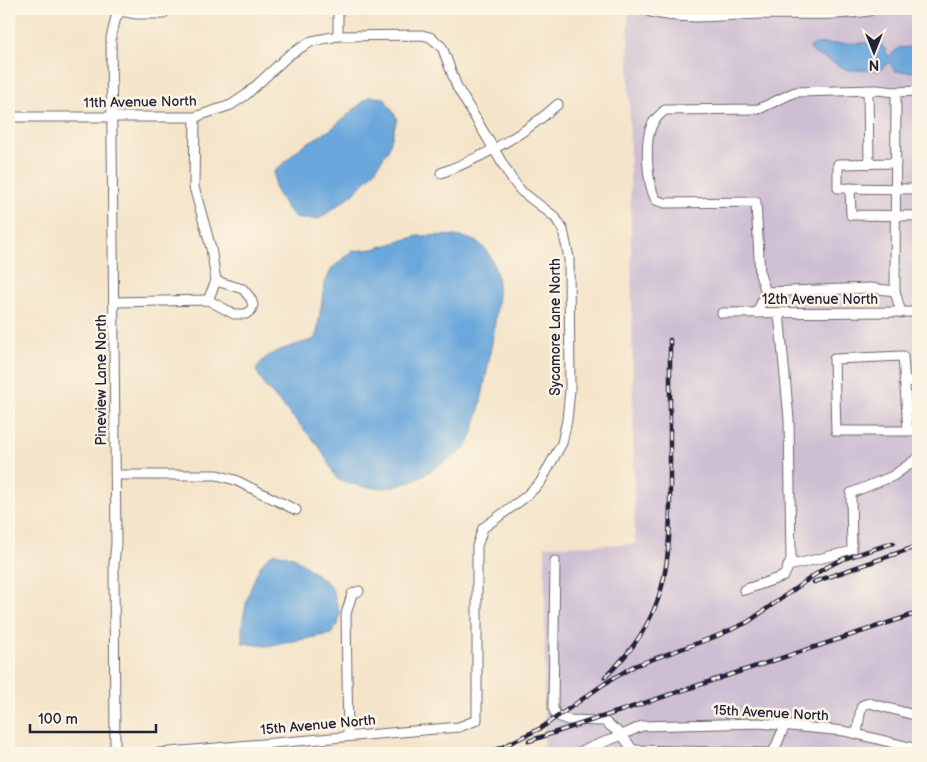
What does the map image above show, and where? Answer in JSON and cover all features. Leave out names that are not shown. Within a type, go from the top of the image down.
[{"type":"street","points":[[338,9],[338,36]]},
{"type":"street","points":[[648,9],[650,12],[662,15],[706,16],[842,15],[869,11],[869,9]]},
{"type":"street","points":[[122,10],[136,14],[163,14]]},
{"type":"street","name":"Pineview Lane North","points":[[115,753],[116,475],[111,38],[113,28],[122,10]]},
{"type":"street","name":"Sycamore Lane North","points":[[338,36],[422,35],[437,41],[442,47],[457,87],[521,191],[555,217],[563,230],[569,258],[570,390],[567,420],[562,443],[540,483],[524,498],[490,522],[479,534],[477,546],[477,720]]},
{"type":"street","name":"11th Avenue North","points":[[9,117],[195,117],[231,105],[246,95],[299,47],[325,37],[338,36]]},
{"type":"street","points":[[868,90],[870,164]]},
{"type":"street","points":[[757,313],[766,292],[760,274],[756,202],[665,203],[656,200],[648,183],[649,133],[652,123],[665,110],[759,109],[795,92],[918,91]]},
{"type":"street","points":[[896,92],[896,291],[901,313]]},
{"type":"street","points":[[441,173],[471,162],[494,149],[526,130],[558,104]]},
{"type":"street","points":[[195,117],[194,187],[211,248],[216,281],[208,300]]},
{"type":"street","points":[[896,164],[838,164],[838,188],[918,189]]},
{"type":"street","points":[[850,188],[851,215],[918,216]]},
{"type":"street","points":[[115,302],[208,300],[234,314],[246,314],[251,310],[253,305],[251,299],[243,289],[216,281]]},
{"type":"street","points":[[766,292],[870,288],[896,291]]},
{"type":"street","name":"12th Avenue North","points":[[722,313],[918,312]]},
{"type":"street","points":[[744,590],[784,576],[791,561],[789,419],[779,313]]},
{"type":"street","points":[[908,431],[903,356],[834,359],[836,431],[908,431],[918,430]]},
{"type":"street","points":[[904,382],[918,381]]},
{"type":"street","points":[[788,566],[852,551],[851,493],[893,476],[918,458]]},
{"type":"street","points":[[116,475],[217,475],[235,480],[296,510]]},
{"type":"street","points":[[555,561],[553,708],[556,715],[568,720],[604,721],[622,735],[634,752],[746,751],[771,753],[785,725]]},
{"type":"street","points":[[348,736],[346,614],[352,594],[359,591]]},
{"type":"street","points":[[857,733],[861,708],[869,703],[918,716]]},
{"type":"street","name":"15th Avenue North","points":[[159,753],[459,727],[477,720]]},
{"type":"street","name":"15th Avenue North","points":[[577,753],[642,726],[716,722],[785,725],[857,733],[918,748]]},
{"type":"shaded area","points":[[628,9],[918,9],[918,753],[537,753],[544,742],[545,546],[635,544]]},
{"type":"water","points":[[870,43],[882,45],[889,57],[899,48],[910,47],[918,43],[918,72],[895,71],[889,62],[880,70],[848,70],[814,53],[809,48],[816,44]]},
{"type":"water","points":[[370,96],[384,98],[397,118],[389,148],[374,172],[353,194],[319,219],[298,219],[287,209],[275,189],[274,172],[302,146],[330,130]]},
{"type":"water","points":[[418,236],[453,236],[471,239],[484,248],[494,266],[498,287],[495,320],[477,419],[471,437],[464,449],[417,478],[393,487],[381,488],[353,484],[337,479],[319,446],[264,385],[256,370],[267,357],[274,353],[316,338],[325,283],[332,268],[353,251],[373,249]]},
{"type":"water","points":[[275,553],[294,557],[331,586],[340,613],[338,625],[331,634],[266,646],[243,643],[242,624],[251,588],[260,567],[268,557]]},
{"type":"railway","points":[[605,677],[627,653],[644,630],[663,582],[667,557],[670,501],[670,340]]},
{"type":"railway","points":[[490,753],[541,728],[604,684],[634,666],[717,636],[748,622],[823,569],[843,559],[893,543]]},
{"type":"railway","points":[[814,582],[918,546]]},
{"type":"railway","points":[[529,741],[918,613]]}]
